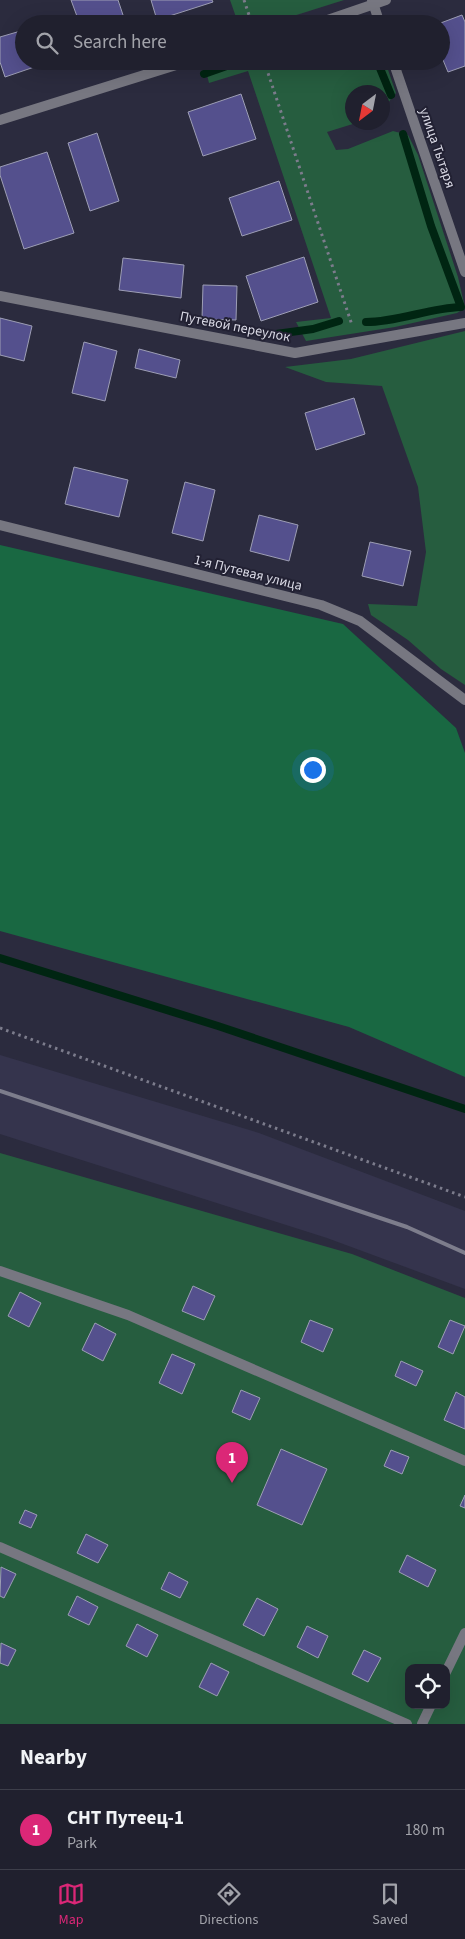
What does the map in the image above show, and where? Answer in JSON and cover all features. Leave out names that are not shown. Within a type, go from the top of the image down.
[{"type":"street","points":[[339,15],[373,2],[386,0]]},
{"type":"street","points":[[373,2],[377,15]]},
{"type":"street","points":[[0,120],[160,70]]},
{"type":"street","name":"улица Тытаря","points":[[396,70],[465,272]]},
{"type":"street","name":"Путевой переулок","points":[[0,296],[295,353],[465,322]]},
{"type":"street","name":"1-я Путевая улица","points":[[0,525],[321,605],[360,621],[465,700]]},
{"type":"street","points":[[0,1271],[128,1315],[465,1461]]},
{"type":"street","points":[[0,1547],[408,1724]]},
{"type":"street","points":[[450,1664],[465,1633]]},
{"type":"street","points":[[422,1724],[429,1709]]},
{"type":"path","points":[[244,0],[249,15]]},
{"type":"path","points":[[267,70],[358,342]]},
{"type":"path","points":[[0,1028],[465,1197]]},
{"type":"shaded area","points":[[0,1055],[259,1133],[465,1211],[465,1289],[327,1238],[0,1134]]},
{"type":"green space","points":[[230,0],[344,0],[296,15],[235,15]]},
{"type":"green space","points":[[206,70],[388,70],[396,93],[390,100],[390,85],[345,85],[345,126],[327,132],[336,150],[348,149],[393,131],[408,135],[418,155],[458,277],[465,308],[457,313],[395,327],[306,341],[296,322],[331,318],[248,71],[209,83]]},
{"type":"green space","points":[[465,331],[465,685],[441,669],[408,640],[371,615],[368,604],[417,606],[426,552],[418,487],[382,386],[326,382],[285,367],[351,359]]},
{"type":"green space","points":[[0,545],[343,624],[456,728],[465,753],[465,1077],[349,1027],[0,931]]},
{"type":"green space","points":[[0,1153],[352,1254],[465,1298],[465,1724],[0,1724]]},
{"type":"building","points":[[71,0],[118,0],[123,15],[77,15]]},
{"type":"building","points":[[151,0],[212,0],[213,2],[173,15],[156,15]]},
{"type":"building","points":[[462,15],[465,22],[465,66],[448,72],[447,70],[450,70],[450,20]]},
{"type":"building","points":[[15,33],[15,70],[26,70],[5,77],[0,62],[0,37]]},
{"type":"building","points":[[241,94],[256,139],[203,156],[188,112]]},
{"type":"building","points":[[97,133],[119,201],[90,211],[68,143]]},
{"type":"building","points":[[47,152],[74,233],[24,249],[0,175],[0,167]]},
{"type":"building","points":[[279,181],[292,220],[242,236],[229,198]]},
{"type":"building","points":[[304,257],[318,302],[261,321],[246,276]]},
{"type":"building","points":[[123,258],[184,265],[181,298],[119,290]]},
{"type":"building","points":[[203,285],[237,286],[236,320],[202,319]]},
{"type":"building","points":[[0,318],[32,326],[24,361],[0,355]]},
{"type":"building","points":[[84,342],[117,351],[105,401],[72,393]]},
{"type":"building","points":[[139,349],[180,360],[176,378],[135,368]]},
{"type":"building","points":[[354,398],[365,434],[316,450],[305,413]]},
{"type":"building","points":[[74,467],[128,480],[119,517],[65,504]]},
{"type":"building","points":[[185,482],[215,490],[203,541],[172,533]]},
{"type":"building","points":[[259,515],[298,525],[289,561],[250,551]]},
{"type":"building","points":[[370,542],[411,551],[403,586],[362,576]]},
{"type":"building","points":[[193,1286],[215,1296],[204,1320],[182,1311]]},
{"type":"building","points":[[20,1292],[41,1303],[29,1327],[8,1316]]},
{"type":"building","points":[[310,1320],[333,1329],[323,1352],[301,1342]]},
{"type":"building","points":[[450,1320],[465,1326],[453,1354],[438,1347]]},
{"type":"building","points":[[95,1323],[116,1334],[103,1361],[82,1350]]},
{"type":"building","points":[[172,1354],[195,1364],[182,1394],[159,1383]]},
{"type":"building","points":[[401,1361],[423,1371],[416,1386],[395,1376]]},
{"type":"building","points":[[241,1390],[260,1398],[250,1420],[232,1412]]},
{"type":"building","points":[[456,1392],[465,1397],[465,1429],[444,1420]]},
{"type":"building","points":[[281,1449],[327,1469],[302,1525],[257,1505]]},
{"type":"building","points":[[391,1450],[409,1457],[402,1474],[384,1466]]},
{"type":"building","points":[[465,1495],[465,1508],[460,1506]]},
{"type":"building","points":[[25,1510],[37,1515],[31,1528],[19,1523]]},
{"type":"building","points":[[86,1534],[108,1545],[98,1563],[77,1553]]},
{"type":"building","points":[[407,1555],[436,1570],[428,1587],[399,1572]]},
{"type":"building","points":[[1,1567],[16,1574],[4,1598],[0,1596]]},
{"type":"building","points":[[169,1572],[188,1582],[180,1598],[161,1589]]},
{"type":"building","points":[[77,1596],[98,1607],[89,1625],[68,1615]]},
{"type":"building","points":[[257,1598],[278,1609],[264,1636],[243,1625]]},
{"type":"building","points":[[137,1624],[158,1635],[147,1657],[126,1646]]},
{"type":"building","points":[[307,1626],[328,1636],[318,1658],[297,1647]]},
{"type":"building","points":[[1,1643],[16,1650],[8,1666],[0,1663]]},
{"type":"building","points":[[364,1650],[381,1658],[368,1682],[352,1674]]},
{"type":"building","points":[[211,1663],[229,1672],[217,1696],[199,1687]]},
{"type":"waterway","points":[[204,74],[215,70]]},
{"type":"waterway","points":[[381,70],[391,95]]},
{"type":"waterway","points":[[366,322],[390,320],[461,307],[431,226],[403,134]]},
{"type":"waterway","points":[[276,334],[313,329],[339,321]]},
{"type":"waterway","points":[[0,958],[218,1026],[465,1109]]},
{"type":"railway","points":[[0,1091],[407,1227],[465,1253]]},
{"type":"place","name":"СНТ Путеец-1","points":[[232,1483]]}]
